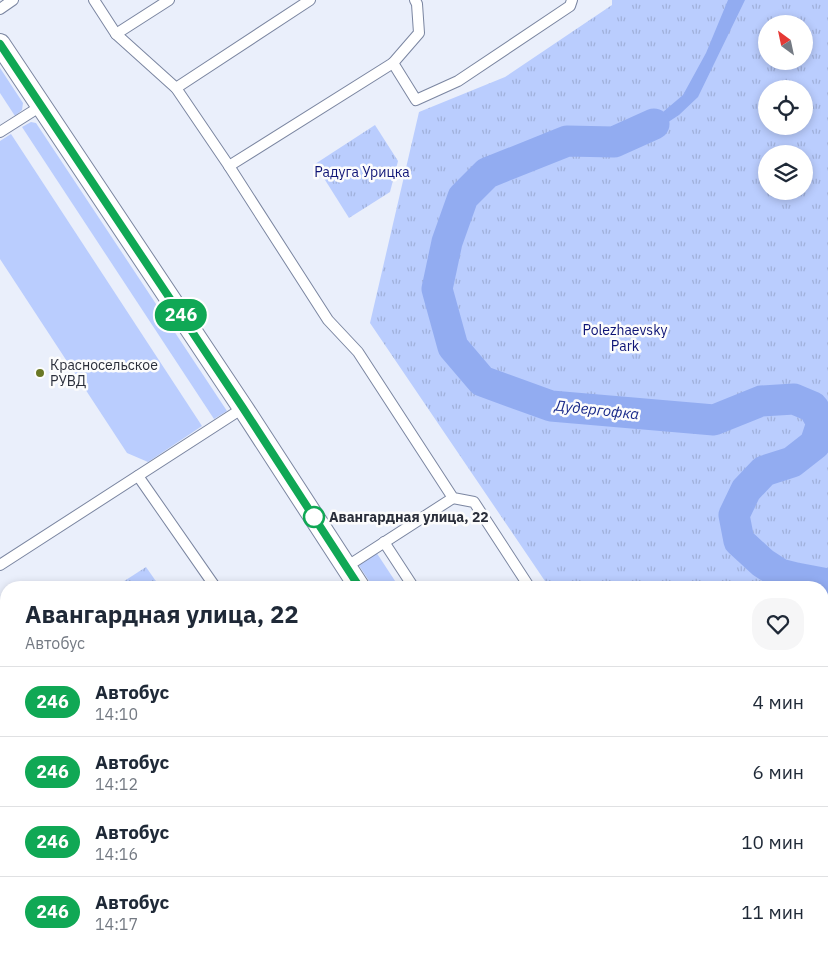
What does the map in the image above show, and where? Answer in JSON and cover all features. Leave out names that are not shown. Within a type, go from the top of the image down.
[{"type":"street","points":[[0,44],[243,408],[355,581]]},
{"type":"lane","points":[[0,9],[13,0]]},
{"type":"lane","points":[[94,0],[116,34],[176,88],[229,166],[328,320],[358,352],[453,498]]},
{"type":"lane","points":[[116,34],[168,0]]},
{"type":"lane","points":[[176,88],[310,0]]},
{"type":"lane","points":[[393,63],[416,100],[458,81],[570,6],[572,0]]},
{"type":"lane","points":[[229,166],[393,63],[419,33],[418,1]]},
{"type":"lane","points":[[0,132],[41,106]]},
{"type":"lane","points":[[0,565],[243,408]]},
{"type":"lane","points":[[138,476],[211,581]]},
{"type":"lane","points":[[346,567],[453,498],[474,502],[525,581]]},
{"type":"lane","points":[[384,542],[409,581]]},
{"type":"green space","name":"Polezhaevsky Park","points":[[612,0],[828,0],[828,581],[545,581],[370,323],[419,112],[505,77],[612,5]]},
{"type":"green space","points":[[0,68],[23,103],[22,110],[15,116],[0,93]]},
{"type":"green space","points":[[31,122],[36,123],[227,411],[214,419],[22,127]]},
{"type":"green space","name":"Радуга Урицка","points":[[375,125],[398,161],[390,192],[349,218],[315,164]]},
{"type":"green space","points":[[11,134],[202,426],[148,462],[127,453],[0,259],[0,141]]},
{"type":"green space","points":[[376,552],[395,581],[369,581],[358,564]]},
{"type":"green space","points":[[146,567],[156,581],[124,581]]},
{"type":"shaded area","points":[[728,0],[745,0],[698,97],[679,115],[650,134],[616,148],[612,135],[663,112],[683,95],[706,53]]},
{"type":"waterway","name":"Дудергофка","points":[[654,124],[614,142],[567,141],[487,173],[463,197],[447,242],[437,289],[453,347],[482,381],[551,406],[714,420],[761,401],[794,399],[813,407],[822,423],[815,444],[792,462],[764,471],[746,490],[734,515],[739,541],[763,563],[780,574],[812,581]]},
{"type":"bus line","name":"246","points":[[0,44],[243,408],[355,581]]},
{"type":"place","name":"Красносельское РУВД","points":[[40,373]]},
{"type":"place","name":"Авангардная улица, 22","points":[[314,517]]}]
